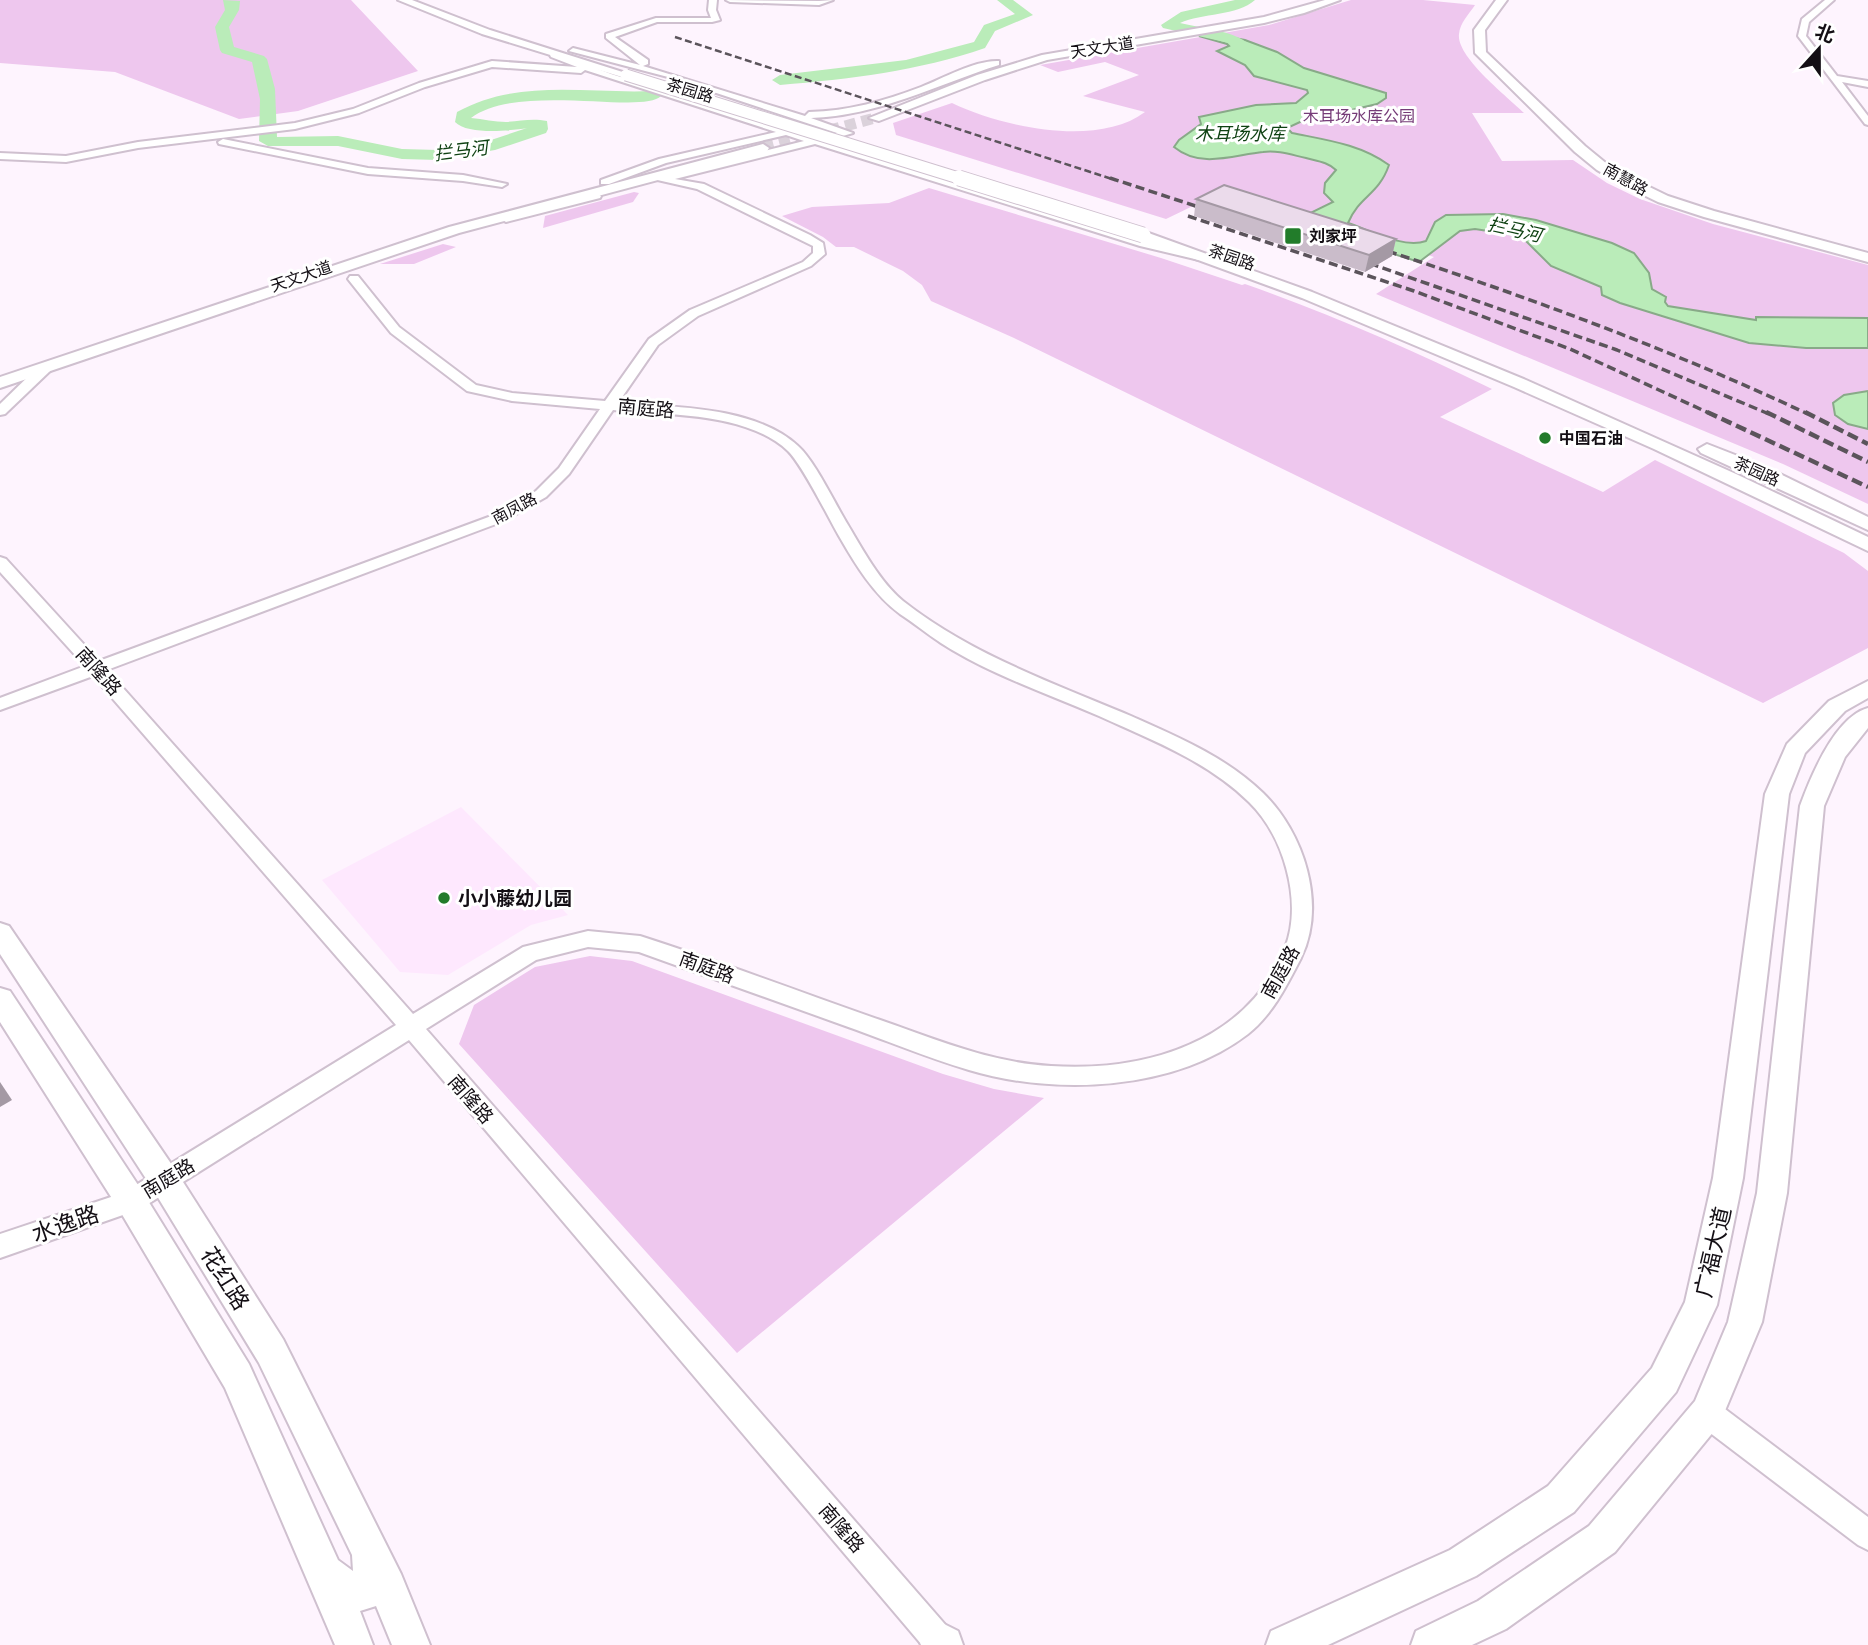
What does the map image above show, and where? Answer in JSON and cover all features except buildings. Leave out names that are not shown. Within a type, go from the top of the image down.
[{"type":"main road","name":"茶园路","points":[[404,0],[554,55],[635,75],[1304,282],[1760,471],[1868,524]]},
{"type":"main road","name":"茶园路","points":[[425,0],[635,75]]},
{"type":"main road","name":"天文大道","points":[[1254,19],[1315,0]]},
{"type":"main road","name":"天文大道","points":[[865,115],[921,102],[996,70],[1047,57],[1254,19],[1335,0]]},
{"type":"main road","name":"南慧路","points":[[1502,0],[1483,21],[1477,33],[1481,53],[1602,167],[1663,199],[1868,255]]},
{"type":"main road","name":"南慧路","points":[[1511,0],[1491,22],[1486,34],[1490,53],[1590,149],[1612,166],[1672,197],[1868,255]]},
{"type":"main road","name":"天文大道","points":[[865,115],[914,100],[996,62],[1073,45],[1129,40]]},
{"type":"main road","name":"天文大道","points":[[0,376],[450,226],[605,183],[763,148]]},
{"type":"main road","name":"天文大道","points":[[0,383],[319,276],[358,270],[454,230],[763,148]]},
{"type":"main road","name":"茶园路","points":[[1146,233],[1199,257],[1304,294],[1523,384],[1745,483],[1868,545]]},
{"type":"main road","name":"广福大道","points":[[1285,1645],[1463,1563],[1561,1499],[1664,1380],[1700,1305],[1728,1178],[1777,794],[1795,750],[1837,706],[1868,688]]},
{"type":"main road","points":[[1430,1645],[1492,1615],[1602,1539],[1707,1413],[1745,1322],[1769,1206],[1812,806],[1827,764],[1857,733],[1868,715]]},
{"type":"main road","name":"花红路","points":[[0,933],[165,1181],[271,1351],[388,1587],[411,1645]]},
{"type":"main road","name":"花红路","points":[[0,999],[131,1201],[237,1376],[354,1645]]},
{"type":"main road","points":[[324,1572],[349,1593],[357,1595],[368,1591],[373,1581],[370,1551]]},
{"type":"street","points":[[713,0],[712,10],[717,18],[712,20],[656,20],[610,36],[645,62],[635,75],[687,106],[745,124],[752,134],[741,142]]},
{"type":"street","points":[[730,0],[819,3],[829,0]]},
{"type":"street","points":[[1830,0],[1805,21],[1802,36],[1868,122]]},
{"type":"street","name":"茶园路","points":[[554,55],[589,70],[635,75],[771,108],[848,133]]},
{"type":"street","points":[[0,156],[66,159],[195,137],[232,135],[295,125],[356,111],[422,85],[492,64],[589,70]]},
{"type":"street","name":"茶园路","points":[[635,75],[788,132],[1144,244],[1199,257]]},
{"type":"street","points":[[1835,78],[1868,84]]},
{"type":"street","points":[[771,108],[808,115],[865,115]]},
{"type":"street","points":[[742,117],[770,118],[777,113],[771,108]]},
{"type":"street","name":"天文大道","points":[[605,183],[663,162],[819,124]]},
{"type":"street","name":"天文大道","points":[[454,230],[534,213],[702,169],[763,148],[848,133]]},
{"type":"street","points":[[195,137],[368,171],[463,178],[502,184]]},
{"type":"street","points":[[741,142],[769,139],[781,144],[763,148]]},
{"type":"street","points":[[763,148],[819,148],[863,156]]},
{"type":"street","points":[[700,186],[695,179],[702,169]]},
{"type":"street","points":[[659,179],[700,186]]},
{"type":"street","name":"南凤路","points":[[0,704],[499,518],[541,494],[564,471],[653,342],[694,313],[807,264],[819,254],[819,245],[806,237],[700,186]]},
{"type":"street","name":"南庭路","points":[[131,1201],[530,953],[588,939],[640,944],[972,1062],[1050,1076],[1130,1072],[1191,1056],[1241,1027],[1273,992],[1297,944],[1302,893],[1290,845],[1259,800],[1222,768],[1176,743],[990,662],[917,620],[893,601],[875,580],[795,450],[774,435],[711,415],[512,397],[472,388],[396,330],[359,288],[358,270]]},
{"type":"street","points":[[0,411],[45,368]]},
{"type":"street","name":"南隆路","points":[[0,562],[410,1027],[940,1643]]},
{"type":"street","name":"水逸路","points":[[0,1246],[131,1201]]},
{"type":"street","points":[[1707,1413],[1868,1535]]},
{"type":"shaded area","name":"小小藤幼儿园","points":[[461,807],[568,915],[531,925],[448,975],[400,972],[322,880]]},
{"type":"green space","points":[[0,0],[351,0],[418,71],[298,111],[239,119],[115,72],[0,63]]},
{"type":"green space","name":"木耳场水库公园","points":[[1351,0],[1423,0],[1475,5],[1461,26],[1460,43],[1474,65],[1524,113],[1472,113],[1502,161],[1573,160],[1607,183],[1640,199],[1713,224],[1868,265],[1868,504],[1783,464],[1376,294],[1434,257],[1226,190],[1166,219],[896,135],[893,123],[952,103],[996,120],[1049,130],[1102,129],[1125,123],[1145,112],[1083,96],[1139,75],[1105,62],[1058,72],[1040,65],[1269,25]]},
{"type":"green space","points":[[929,188],[1245,284],[1401,346],[1492,389],[1440,417],[1603,492],[1655,460],[1844,553],[1868,571],[1868,648],[1763,703],[1014,338],[931,301],[922,285],[903,271],[854,247],[836,247],[823,237],[782,216],[812,207],[889,203]]},
{"type":"green space","points":[[634,192],[639,193],[633,202],[543,228],[545,216]]},
{"type":"green space","points":[[443,244],[456,247],[414,264],[380,264]]},
{"type":"green space","points":[[590,956],[632,961],[943,1074],[994,1089],[1044,1098],[737,1353],[459,1044],[474,1005],[535,967]]},
{"type":"water","name":"木耳场水库","points":[[1212,34],[1245,40],[1277,52],[1304,68],[1386,93],[1386,98],[1377,104],[1300,122],[1287,128],[1292,133],[1355,147],[1389,165],[1380,183],[1358,206],[1348,223],[1397,241],[1417,243],[1426,241],[1435,222],[1446,215],[1503,214],[1536,220],[1612,243],[1634,253],[1649,273],[1652,289],[1666,297],[1668,306],[1756,320],[1756,317],[1868,318],[1868,348],[1806,348],[1749,343],[1620,303],[1602,295],[1601,287],[1551,266],[1526,241],[1514,235],[1475,229],[1460,231],[1419,262],[1327,233],[1302,217],[1333,202],[1324,193],[1325,183],[1336,170],[1329,165],[1274,152],[1206,159],[1184,154],[1174,147],[1201,124],[1199,117],[1256,105],[1296,103],[1308,93],[1307,90],[1254,76],[1245,65],[1217,51],[1229,46],[1227,44],[1199,36]]},
{"type":"water","points":[[1868,391],[1868,429],[1848,424],[1835,415],[1833,403],[1844,395]]},
{"type":"waterway","name":"拦马河","points":[[230,0],[233,1],[232,10],[222,27],[227,50],[259,59],[267,89],[268,141],[338,141],[402,154],[456,153],[489,146],[540,129],[541,125],[527,123],[505,127],[463,122],[463,115],[482,104],[529,95],[653,96]]},
{"type":"waterway","name":"拦马河","points":[[780,80],[906,65],[980,45],[989,28],[1026,15],[1004,0]]},
{"type":"waterway","name":"拦马河","points":[[1247,49],[1234,40],[1168,25],[1186,15],[1248,0]]},
{"type":"tunnel","points":[[763,148],[875,118]]},
{"type":"railway","points":[[675,37],[1115,180]]},
{"type":"railway","points":[[1110,178],[1214,212]]},
{"type":"railway","points":[[1188,216],[1414,291],[1570,349],[1711,414]]},
{"type":"railway","points":[[1375,247],[1594,324],[1702,367],[1808,414]]},
{"type":"railway","points":[[1357,259],[1617,350],[1769,414]]},
{"type":"railway","points":[[1707,412],[1868,487]]},
{"type":"railway","points":[[1766,412],[1868,462]]},
{"type":"railway","points":[[1805,412],[1868,444]]},
{"type":"place","name":"刘家坪","points":[[1293,236]]},
{"type":"place","name":"中国石油","points":[[1545,438]]},
{"type":"place","name":"小小藤幼儿园","points":[[444,898]]}]
